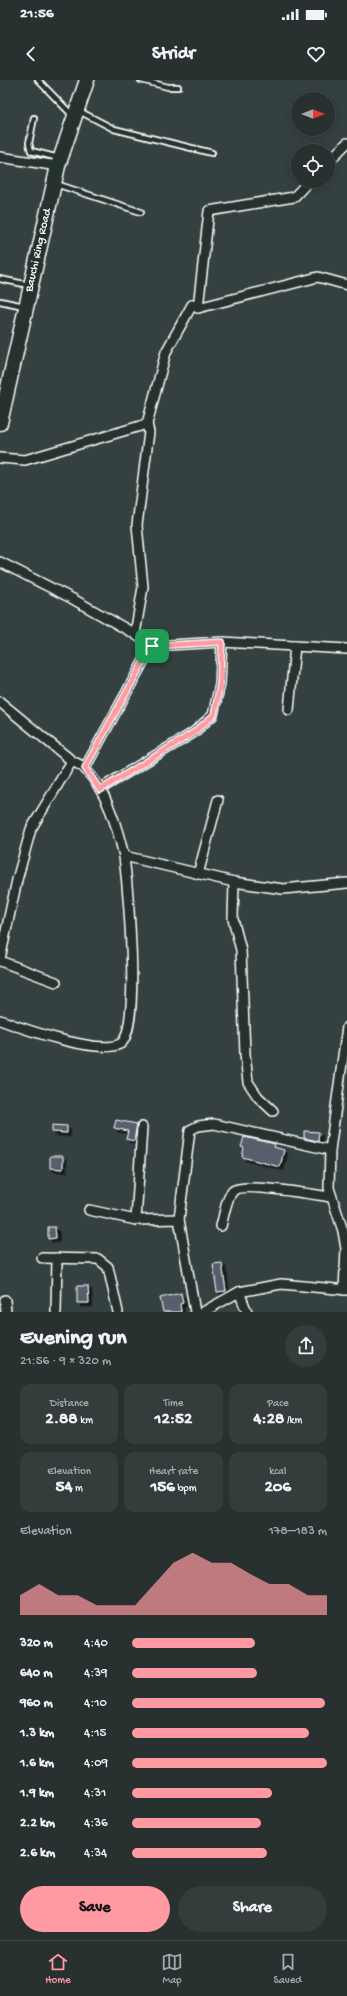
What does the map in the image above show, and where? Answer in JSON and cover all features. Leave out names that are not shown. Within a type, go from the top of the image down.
[{"type":"main road","name":"Bauchi Ring Road","points":[[0,423],[59,162],[87,80]]},
{"type":"street","points":[[335,155],[347,143]]},
{"type":"street","points":[[0,157],[59,162]]},
{"type":"street","points":[[198,308],[209,211],[294,197],[302,188]]},
{"type":"street","points":[[135,634],[143,586],[137,525],[149,432],[147,424],[166,352],[192,305],[198,308],[318,277],[347,285]]},
{"type":"street","points":[[0,458],[25,460],[147,424]]},
{"type":"street","points":[[0,562],[71,598],[135,634],[152,646],[222,642],[347,649]]},
{"type":"street","points":[[100,790],[193,733],[214,715],[220,684],[222,642]]},
{"type":"street","points":[[85,768],[152,646]]},
{"type":"street","points":[[289,710],[295,646]]},
{"type":"street","points":[[0,702],[72,761],[85,768],[100,790],[118,830],[124,856],[132,947],[130,1010],[127,1036],[121,1044],[103,1047],[42,1034],[0,1020]]},
{"type":"street","points":[[56,982],[0,960],[16,880],[30,829],[72,761]]},
{"type":"street","points":[[198,874],[218,800]]},
{"type":"street","points":[[124,856],[234,882],[283,889],[347,883]]},
{"type":"street","points":[[234,882],[233,919],[241,950],[245,1054],[248,1082],[258,1097],[273,1111]]},
{"type":"street","points":[[203,1312],[238,1292],[281,1284],[346,1290],[346,1249],[343,1231],[329,1188],[330,1150],[347,1027]]},
{"type":"street","points":[[194,1312],[179,1219],[190,1130],[198,1126],[214,1124],[330,1150]]},
{"type":"street","points":[[136,1220],[142,1127]]},
{"type":"street","points":[[221,1226],[231,1194],[233,1190],[238,1188],[262,1188],[331,1197]]},
{"type":"street","points":[[89,1210],[136,1220],[179,1219]]},
{"type":"street","points":[[42,1258],[98,1259],[108,1267],[118,1312]]},
{"type":"street","points":[[56,1312],[57,1258]]},
{"type":"street","points":[[238,1292],[247,1312]]},
{"type":"street","points":[[5,1300],[6,1312]]},
{"type":"lane","points":[[38,80],[75,113],[114,129],[212,153]]},
{"type":"lane","points":[[141,80],[168,87],[178,87]]},
{"type":"lane","points":[[34,118],[29,143],[31,151],[59,162]]},
{"type":"lane","points":[[54,184],[141,212]]},
{"type":"lane","points":[[0,279],[31,286]]},
{"type":"lane","points":[[0,301],[26,306]]},
{"type":"building","points":[[116,1120],[137,1124],[134,1141],[126,1139],[128,1131],[114,1128]]},
{"type":"building","points":[[52,1125],[67,1126],[67,1133],[52,1132]]},
{"type":"building","points":[[304,1131],[319,1132],[318,1141],[304,1138]]},
{"type":"building","points":[[244,1137],[275,1144],[274,1147],[284,1150],[280,1167],[242,1157],[244,1148],[241,1147]]},
{"type":"building","points":[[50,1156],[63,1156],[63,1169],[50,1168]]},
{"type":"building","points":[[48,1227],[55,1227],[56,1238],[48,1239]]},
{"type":"building","points":[[222,1263],[226,1291],[217,1292],[213,1264]]},
{"type":"building","points":[[77,1286],[88,1286],[89,1303],[77,1303]]},
{"type":"building","points":[[181,1293],[183,1303],[180,1304],[181,1312],[163,1312],[160,1298]]},
{"type":"route","points":[[222,642],[220,684],[214,715],[193,733],[100,790],[85,768],[152,646],[222,642]]}]
